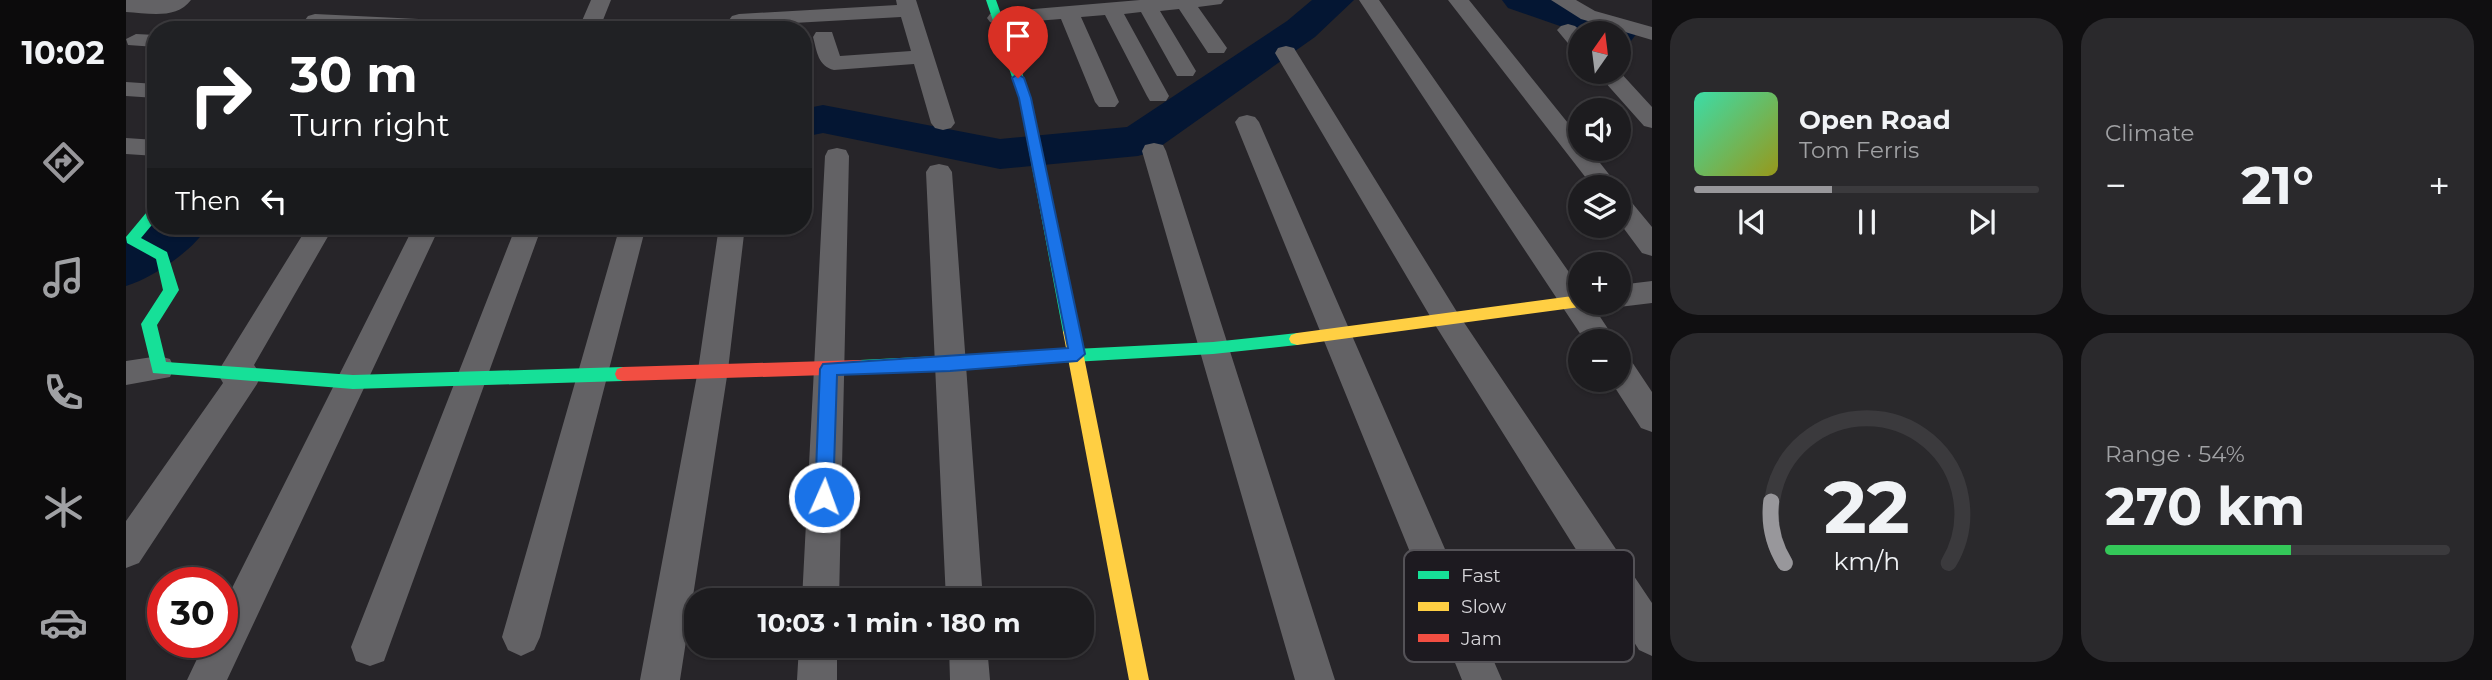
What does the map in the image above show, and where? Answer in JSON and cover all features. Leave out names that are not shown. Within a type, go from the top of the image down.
[{"type":"street","points":[[126,6],[167,8],[181,0]]},
{"type":"street","points":[[315,21],[334,0]]},
{"type":"street","points":[[592,21],[601,0]]},
{"type":"street","points":[[1139,680],[1025,98],[994,9],[1068,12],[1214,0]]},
{"type":"street","points":[[1369,0],[1568,287]]},
{"type":"street","points":[[1458,0],[1597,175]]},
{"type":"street","points":[[1561,0],[1588,15],[1652,34]]},
{"type":"street","points":[[1184,2],[1216,48]]},
{"type":"street","points":[[739,20],[908,5],[943,123]]},
{"type":"street","points":[[1147,5],[1185,71]]},
{"type":"street","points":[[1111,8],[1158,96]]},
{"type":"street","points":[[1068,12],[1107,102]]},
{"type":"street","points":[[824,37],[834,63],[923,57]]},
{"type":"street","points":[[1286,53],[1447,320],[1596,550]]},
{"type":"street","points":[[1618,84],[1652,121]]},
{"type":"street","points":[[126,89],[147,90]]},
{"type":"street","points":[[1247,122],[1427,550]]},
{"type":"street","points":[[126,146],[147,147]]},
{"type":"street","points":[[1154,151],[1315,680]]},
{"type":"street","points":[[820,588],[837,156]]},
{"type":"street","points":[[939,172],[964,588]]},
{"type":"street","points":[[1631,219],[1652,246]]},
{"type":"street","points":[[147,221],[132,239],[162,256],[171,290],[149,324],[159,369]]},
{"type":"street","points":[[126,551],[240,374],[316,235]]},
{"type":"street","points":[[207,680],[423,235]]},
{"type":"street","points":[[370,647],[525,235]]},
{"type":"street","points":[[521,637],[630,235]]},
{"type":"street","points":[[660,680],[713,370],[731,235]]},
{"type":"street","points":[[1631,295],[1652,292]]},
{"type":"street","points":[[126,373],[159,369],[353,382],[592,373],[950,365],[1077,354],[1213,348],[1336,335],[1568,302]]},
{"type":"street","points":[[1631,386],[1652,418]]},
{"type":"street","points":[[1634,609],[1652,637]]},
{"type":"street","points":[[817,680],[818,658]]},
{"type":"street","points":[[969,658],[970,680]]},
{"type":"street","points":[[1474,662],[1482,680]]},
{"type":"waterway","points":[[812,121],[823,119],[1000,154],[1138,141],[1301,29],[1335,0]]},
{"type":"waterway","points":[[1521,0],[1582,21]]},
{"type":"waterway","points":[[126,267],[170,235]]},
{"type":"traffic: fast","points":[[991,0],[1025,98],[1071,332]]},
{"type":"traffic: fast","points":[[147,221],[132,239],[162,256],[171,290],[149,324],[159,368],[353,382],[623,374]]},
{"type":"traffic: fast","points":[[860,367],[1213,348],[1297,339]]},
{"type":"traffic: slow","points":[[1297,339],[1568,303]]},
{"type":"traffic: slow","points":[[1071,332],[1139,680]]},
{"type":"traffic: jam","points":[[623,374],[860,367]]},
{"type":"route","points":[[824,497],[829,369],[950,365],[1077,354],[1025,98],[1018,78]]}]
